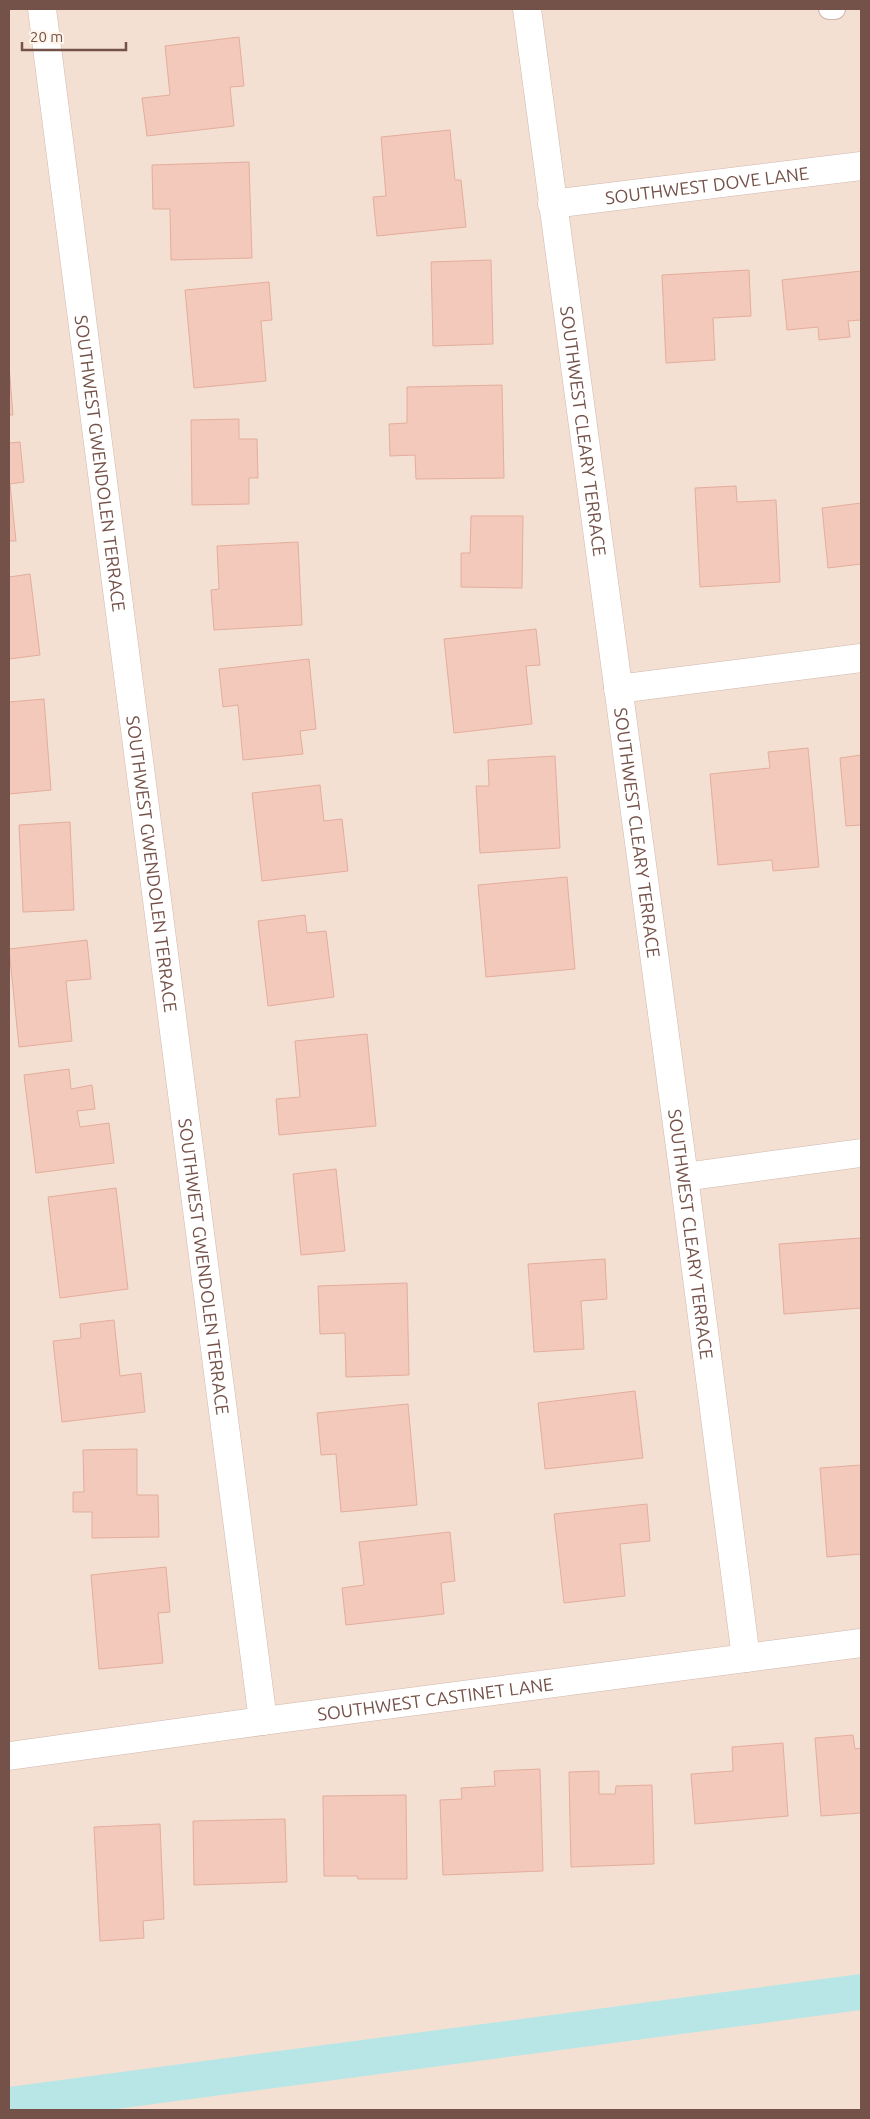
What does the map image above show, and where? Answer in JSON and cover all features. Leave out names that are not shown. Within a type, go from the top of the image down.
[{"type":"street","name":"SOUTHWEST GWENDOLEN TERRACE","points":[[42,9],[264,1721]]},
{"type":"street","name":"SOUTHWEST CLEARY TERRACE","points":[[527,9],[684,1177],[746,1658]]},
{"type":"street","name":"SOUTHWEST DOVE LANE","points":[[552,204],[861,166]]},
{"type":"street","points":[[618,689],[861,658]]},
{"type":"street","points":[[684,1177],[861,1153]]},
{"type":"street","name":"SOUTHWEST CASTINET LANE","points":[[9,1756],[861,1643]]},
{"type":"lane","points":[[829,9],[834,9]]},
{"type":"shaded area","points":[[9,9],[861,9],[861,2110],[9,2110]]},
{"type":"building","points":[[239,37],[244,86],[230,87],[234,126],[147,136],[142,98],[170,95],[165,46]]},
{"type":"building","points":[[450,130],[455,180],[461,180],[466,227],[377,236],[373,197],[386,196],[381,137]]},
{"type":"building","points":[[249,162],[252,258],[171,260],[170,209],[153,209],[152,165]]},
{"type":"building","points":[[491,260],[493,344],[433,346],[431,262]]},
{"type":"building","points":[[749,270],[751,316],[713,318],[715,360],[666,363],[662,275]]},
{"type":"building","points":[[861,271],[861,320],[848,321],[850,337],[819,340],[818,327],[787,330],[782,280]]},
{"type":"building","points":[[269,282],[272,320],[261,321],[266,381],[194,388],[185,290]]},
{"type":"building","points":[[9,366],[13,415],[9,415]]},
{"type":"building","points":[[502,385],[504,478],[416,479],[415,455],[390,456],[389,424],[407,423],[407,387]]},
{"type":"building","points":[[239,419],[239,439],[257,439],[258,478],[249,478],[249,504],[192,505],[191,420]]},
{"type":"building","points":[[20,442],[24,482],[10,484],[16,541],[9,541],[9,443]]},
{"type":"building","points":[[736,486],[737,502],[776,500],[780,582],[700,587],[695,488]]},
{"type":"building","points":[[861,503],[861,564],[828,568],[822,508]]},
{"type":"building","points":[[471,516],[523,516],[522,588],[461,587],[461,553],[470,553]]},
{"type":"building","points":[[298,542],[302,625],[214,630],[211,590],[219,589],[217,546]]},
{"type":"building","points":[[30,574],[40,655],[9,659],[9,577]]},
{"type":"building","points":[[536,629],[540,665],[526,666],[532,724],[454,733],[444,639]]},
{"type":"building","points":[[309,659],[316,729],[300,731],[303,754],[243,760],[238,705],[223,707],[219,669]]},
{"type":"building","points":[[44,699],[51,790],[9,794],[9,702]]},
{"type":"building","points":[[808,748],[819,867],[773,871],[772,860],[718,865],[710,774],[770,768],[768,752]]},
{"type":"building","points":[[861,755],[861,825],[846,826],[840,758]]},
{"type":"building","points":[[555,756],[560,848],[480,853],[476,786],[489,786],[488,760]]},
{"type":"building","points":[[320,785],[324,821],[342,819],[348,871],[262,881],[252,793]]},
{"type":"building","points":[[70,822],[74,910],[23,912],[19,825]]},
{"type":"building","points":[[567,877],[575,969],[486,977],[478,885]]},
{"type":"building","points":[[305,915],[307,933],[326,931],[334,997],[268,1006],[258,921]]},
{"type":"building","points":[[87,940],[91,979],[66,981],[72,1041],[19,1047],[9,949]]},
{"type":"building","points":[[367,1034],[376,1126],[279,1135],[276,1099],[300,1097],[295,1041]]},
{"type":"building","points":[[69,1069],[71,1089],[92,1085],[95,1109],[77,1111],[80,1127],[109,1123],[114,1163],[36,1173],[24,1075]]},
{"type":"building","points":[[336,1169],[345,1251],[301,1255],[293,1174]]},
{"type":"building","points":[[116,1188],[128,1289],[60,1298],[48,1197]]},
{"type":"building","points":[[861,1238],[861,1308],[784,1314],[779,1244]]},
{"type":"building","points":[[605,1259],[607,1299],[581,1301],[584,1349],[534,1352],[528,1264]]},
{"type":"building","points":[[407,1283],[409,1375],[346,1377],[345,1333],[320,1334],[318,1286]]},
{"type":"building","points":[[114,1320],[120,1376],[141,1373],[145,1412],[62,1422],[53,1341],[81,1338],[80,1324]]},
{"type":"building","points":[[635,1391],[643,1458],[545,1469],[538,1403]]},
{"type":"building","points":[[408,1404],[417,1505],[341,1512],[336,1454],[321,1455],[317,1413]]},
{"type":"building","points":[[137,1449],[137,1495],[158,1495],[159,1537],[92,1538],[92,1512],[73,1512],[73,1492],[84,1492],[83,1450]]},
{"type":"building","points":[[861,1465],[861,1554],[827,1557],[820,1468]]},
{"type":"building","points":[[647,1504],[650,1541],[620,1544],[625,1596],[564,1603],[554,1514]]},
{"type":"building","points":[[450,1532],[455,1581],[441,1583],[444,1614],[346,1625],[342,1588],[364,1585],[359,1542]]},
{"type":"building","points":[[166,1567],[170,1612],[158,1613],[163,1663],[99,1669],[91,1575]]},
{"type":"building","points":[[853,1735],[855,1749],[861,1748],[861,1813],[821,1816],[815,1738]]},
{"type":"building","points":[[783,1743],[788,1816],[695,1824],[691,1774],[733,1771],[732,1747]]},
{"type":"building","points":[[540,1769],[543,1871],[443,1875],[440,1800],[462,1799],[461,1788],[495,1786],[494,1771]]},
{"type":"building","points":[[599,1771],[599,1794],[615,1794],[616,1786],[652,1785],[654,1864],[571,1867],[569,1772]]},
{"type":"building","points":[[406,1795],[407,1879],[358,1879],[357,1876],[324,1876],[323,1796]]},
{"type":"building","points":[[285,1819],[287,1882],[194,1885],[193,1821]]},
{"type":"building","points":[[160,1824],[164,1919],[143,1921],[144,1938],[100,1941],[94,1827]]},
{"type":"waterway","points":[[9,2105],[861,1992]]}]
